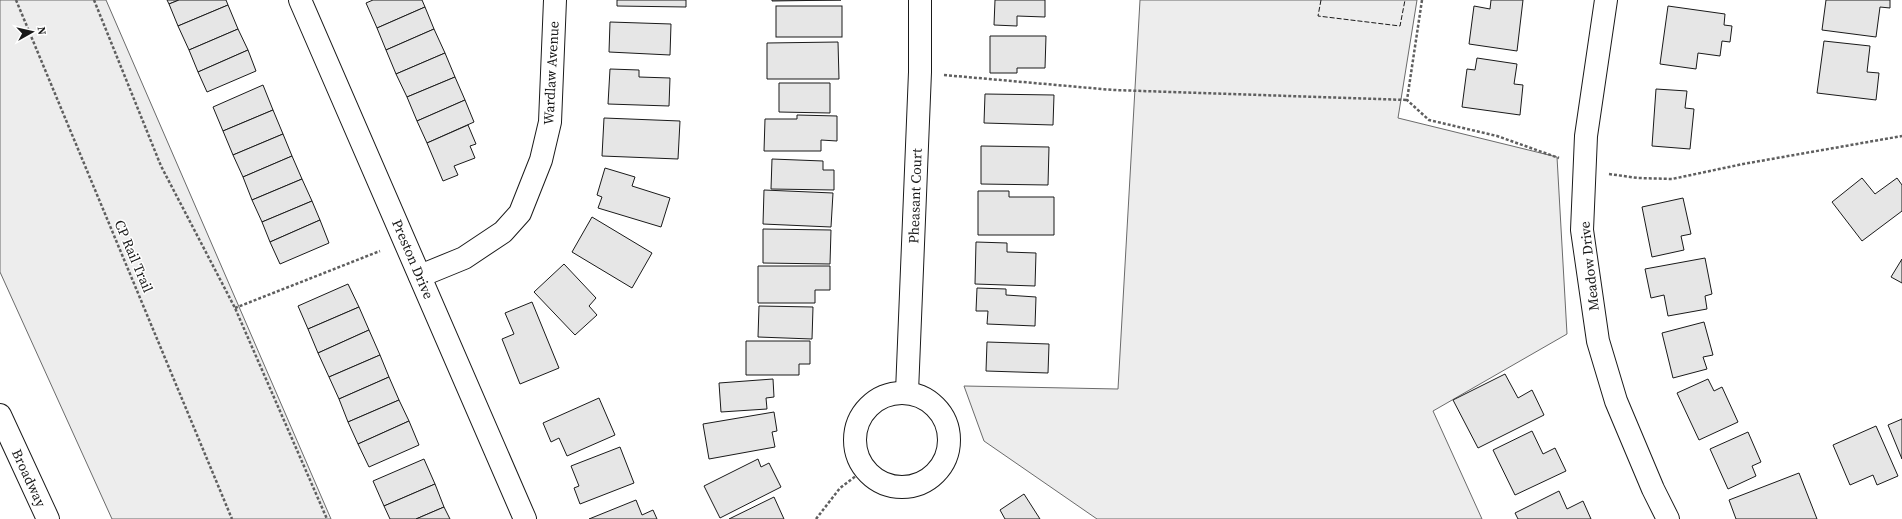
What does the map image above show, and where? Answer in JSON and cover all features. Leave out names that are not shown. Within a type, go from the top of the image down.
[{"type":"street","name":"Preston Drive","points":[[300,0],[525,519]]},
{"type":"street","name":"Wardlaw Avenue","points":[[420,276],[464,258],[503,232],[520,213],[541,160],[550,122],[555,0]]},
{"type":"street","name":"Pheasant Court","points":[[907,392],[920,72],[920,0]]},
{"type":"street","name":"Meadow Drive","points":[[1606,0],[1586,136],[1582,230],[1598,341],[1616,401],[1653,489],[1668,519]]},
{"type":"street","points":[[907,392],[929,402],[938,409],[946,423],[950,448],[944,463],[934,476],[920,485],[903,489],[887,486],[869,476],[865,469],[860,462],[855,446],[856,430],[864,410],[877,399],[893,394],[907,392]]},
{"type":"street","name":"Broadway","points":[[0,415],[48,519]]},
{"type":"path","name":"CP Rail Trail","points":[[16,0],[232,519]]},
{"type":"path","points":[[94,0],[161,166],[235,308],[327,519]]},
{"type":"path","points":[[1407,100],[1422,0]]},
{"type":"path","points":[[920,72],[1112,90],[1407,100],[1429,120],[1498,136],[1559,158],[1584,171],[1638,178],[1672,179],[1743,164],[1902,136]]},
{"type":"path","points":[[235,308],[405,241]]},
{"type":"path","points":[[816,519],[840,488],[865,469]]},
{"type":"shaded area","points":[[0,0],[106,0],[331,519],[112,519],[0,272]]},
{"type":"shaded area","points":[[1140,0],[1417,0],[1398,118],[1557,157],[1567,334],[1433,411],[1482,519],[1097,519],[984,441],[964,386],[1118,389]]},
{"type":"building","points":[[167,0],[179,0],[169,4]]},
{"type":"building","points":[[179,0],[226,0],[228,5],[178,26],[169,4]]},
{"type":"building","points":[[373,0],[422,0],[425,7],[377,28],[366,3]]},
{"type":"building","points":[[617,0],[686,0],[686,7],[617,6]]},
{"type":"building","points":[[772,0],[841,0],[772,1]]},
{"type":"building","points":[[995,0],[1045,0],[1045,17],[1017,16],[1017,26],[994,25]]},
{"type":"building","points":[[1491,0],[1523,0],[1517,51],[1469,44],[1474,6],[1490,9]]},
{"type":"building","points":[[1826,0],[1890,0],[1890,8],[1880,7],[1876,37],[1822,30]]},
{"type":"building","points":[[228,5],[238,29],[189,50],[178,26]]},
{"type":"building","points":[[776,6],[842,6],[842,37],[776,37]]},
{"type":"building","points":[[1668,6],[1725,14],[1724,25],[1732,26],[1730,42],[1722,41],[1720,56],[1698,53],[1696,69],[1660,64]]},
{"type":"building","points":[[425,7],[434,29],[386,50],[377,28]]},
{"type":"building","points":[[610,22],[671,24],[670,55],[609,52]]},
{"type":"building","points":[[238,29],[248,50],[198,72],[189,50]]},
{"type":"building","points":[[434,29],[445,53],[396,74],[386,50]]},
{"type":"building","points":[[990,36],[1046,36],[1045,68],[1017,68],[1017,73],[990,73]]},
{"type":"building","points":[[1824,41],[1870,46],[1867,72],[1879,73],[1876,100],[1817,93]]},
{"type":"building","points":[[838,42],[839,79],[767,79],[767,43]]},
{"type":"building","points":[[248,50],[256,71],[207,92],[198,72]]},
{"type":"building","points":[[445,53],[455,77],[407,97],[396,74]]},
{"type":"building","points":[[1477,58],[1517,64],[1514,84],[1523,85],[1520,115],[1462,107],[1467,69],[1475,70]]},
{"type":"building","points":[[610,69],[639,70],[639,77],[670,78],[669,106],[608,104]]},
{"type":"building","points":[[455,77],[465,100],[417,121],[407,97]]},
{"type":"building","points":[[779,83],[830,83],[830,113],[779,112]]},
{"type":"building","points":[[263,85],[273,110],[223,131],[213,107]]},
{"type":"building","points":[[1656,89],[1687,91],[1685,108],[1694,109],[1690,149],[1652,146]]},
{"type":"building","points":[[985,94],[1054,95],[1053,125],[984,123]]},
{"type":"building","points":[[465,100],[474,122],[427,143],[417,121]]},
{"type":"building","points":[[273,110],[283,134],[233,155],[223,131]]},
{"type":"building","points":[[797,115],[837,116],[837,141],[821,140],[821,151],[764,151],[765,119],[797,119]]},
{"type":"building","points":[[604,118],[680,121],[678,159],[602,156]]},
{"type":"building","points":[[468,125],[476,144],[470,146],[475,158],[454,166],[458,175],[443,181],[427,143]]},
{"type":"building","points":[[283,134],[292,156],[243,177],[233,155]]},
{"type":"building","points":[[981,146],[1049,147],[1048,185],[981,184]]},
{"type":"building","points":[[292,156],[302,179],[252,200],[243,177]]},
{"type":"building","points":[[772,159],[823,161],[823,170],[834,170],[834,190],[771,189]]},
{"type":"building","points":[[605,168],[635,177],[632,186],[670,198],[661,227],[598,208],[602,197],[597,195]]},
{"type":"building","points":[[1862,178],[1875,194],[1897,178],[1902,185],[1902,211],[1862,241],[1832,202]]},
{"type":"building","points":[[302,179],[312,201],[262,222],[252,200]]},
{"type":"building","points":[[764,190],[833,193],[831,227],[763,224]]},
{"type":"building","points":[[978,191],[1009,191],[1009,197],[1054,197],[1054,235],[978,235]]},
{"type":"building","points":[[1683,198],[1691,234],[1681,236],[1684,250],[1652,257],[1642,207]]},
{"type":"building","points":[[312,201],[320,220],[270,242],[262,222]]},
{"type":"building","points":[[592,217],[652,253],[632,288],[572,252]]},
{"type":"building","points":[[320,220],[329,243],[280,264],[270,242]]},
{"type":"building","points":[[763,229],[831,230],[830,264],[763,263]]},
{"type":"building","points":[[976,242],[1007,243],[1007,252],[1036,253],[1035,286],[975,284]]},
{"type":"building","points":[[1705,258],[1712,294],[1705,296],[1707,309],[1668,316],[1664,295],[1651,298],[1645,269]]},
{"type":"building","points":[[1902,259],[1902,283],[1891,277]]},
{"type":"building","points":[[564,264],[596,298],[589,306],[597,315],[575,335],[534,292]]},
{"type":"building","points":[[758,266],[830,266],[830,290],[815,290],[815,303],[758,303]]},
{"type":"building","points":[[348,284],[359,307],[308,329],[298,306]]},
{"type":"building","points":[[977,288],[1006,289],[1006,295],[1036,297],[1035,326],[987,324],[988,311],[976,311]]},
{"type":"building","points":[[532,302],[559,368],[520,384],[502,339],[514,334],[505,313]]},
{"type":"building","points":[[759,306],[813,307],[812,339],[758,337]]},
{"type":"building","points":[[359,307],[369,330],[318,353],[308,329]]},
{"type":"building","points":[[1704,322],[1713,355],[1703,357],[1707,369],[1673,378],[1662,333]]},
{"type":"building","points":[[369,330],[380,355],[329,377],[318,353]]},
{"type":"building","points":[[746,341],[810,341],[810,364],[799,364],[799,375],[746,375]]},
{"type":"building","points":[[987,342],[1049,344],[1048,373],[986,371]]},
{"type":"building","points":[[380,355],[389,377],[339,399],[329,377]]},
{"type":"building","points":[[1505,374],[1518,398],[1532,390],[1544,415],[1478,448],[1453,400]]},
{"type":"building","points":[[389,377],[399,400],[348,422],[339,399]]},
{"type":"building","points":[[773,379],[774,397],[766,398],[767,409],[721,412],[719,383]]},
{"type":"building","points":[[1708,379],[1714,391],[1722,387],[1738,422],[1699,440],[1677,393]]},
{"type":"building","points":[[599,398],[615,435],[567,456],[559,438],[551,442],[543,423]]},
{"type":"building","points":[[399,400],[409,421],[358,444],[348,422]]},
{"type":"building","points":[[774,412],[777,431],[772,432],[775,447],[709,459],[703,424]]},
{"type":"building","points":[[1902,419],[1902,459],[1888,425]]},
{"type":"building","points":[[409,421],[419,445],[369,467],[358,444]]},
{"type":"building","points":[[1876,426],[1898,476],[1877,485],[1873,475],[1850,485],[1833,445]]},
{"type":"building","points":[[1532,431],[1543,454],[1555,448],[1566,471],[1515,495],[1493,450]]},
{"type":"building","points":[[1748,432],[1761,462],[1752,466],[1756,476],[1728,489],[1710,449]]},
{"type":"building","points":[[620,447],[634,483],[580,504],[574,488],[579,486],[571,466]]},
{"type":"building","points":[[424,459],[435,484],[384,506],[373,481]]},
{"type":"building","points":[[758,459],[761,467],[769,463],[781,487],[720,518],[704,486]]},
{"type":"building","points":[[1799,473],[1817,519],[1736,519],[1729,500]]},
{"type":"building","points":[[435,484],[444,507],[416,519],[390,519],[384,506]]},
{"type":"building","points":[[1559,491],[1567,509],[1583,501],[1591,519],[1518,519],[1515,513]]},
{"type":"building","points":[[1024,494],[1040,519],[1005,519],[1000,510]]},
{"type":"building","points":[[774,497],[784,519],[729,519]]},
{"type":"building","points":[[636,500],[642,515],[653,510],[657,519],[589,519]]},
{"type":"building","points":[[444,507],[450,519],[416,519]]},
{"type":"fence","points":[[1321,0],[1318,16],[1400,26],[1405,0]]}]
